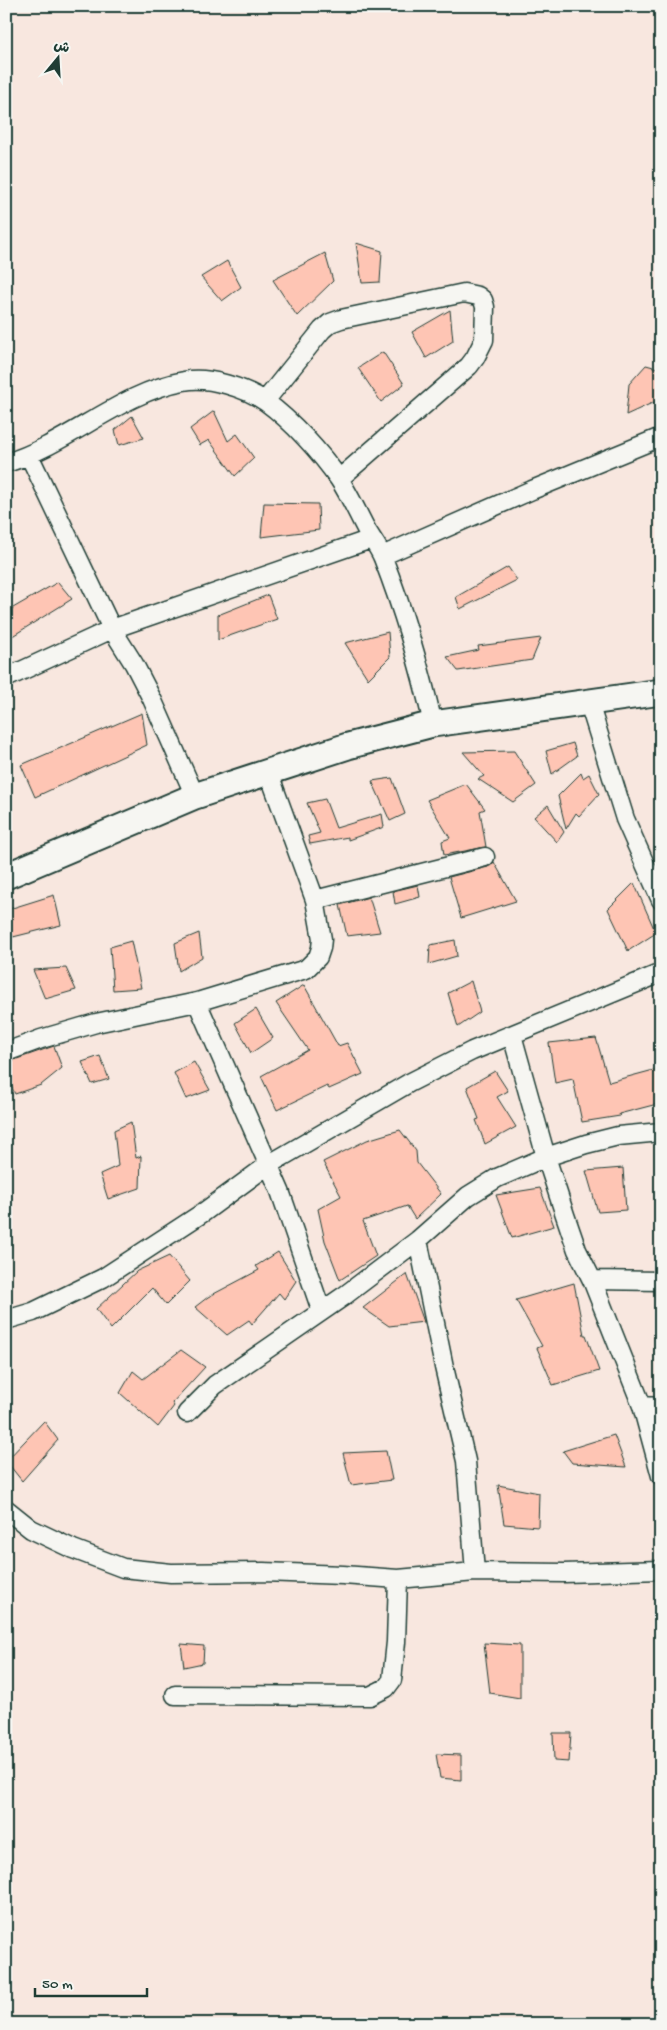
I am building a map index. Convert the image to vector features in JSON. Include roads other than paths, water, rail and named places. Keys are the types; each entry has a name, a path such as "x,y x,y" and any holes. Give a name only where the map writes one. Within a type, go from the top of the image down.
{"main road":[{"path":"6,876 196,796 348,746 432,724 661,692"}],"street":[{"path":"265,401 322,330 330,323 341,319 464,293 478,296 483,300 486,313 484,340 469,366 339,479"},
{"path":"6,463 29,455 151,391 184,380 201,379 214,381 236,387 265,401 316,451 339,479 382,556 420,666 432,724"},
{"path":"382,556 532,490 661,437"},
{"path":"29,455 112,629 134,664 152,699 196,796"},
{"path":"6,678 112,629 371,539"},
{"path":"589,703 625,819 661,900"},
{"path":"6,1052 41,1039 96,1023 197,1002 297,972 312,965 318,957 322,939 315,900 268,771"},
{"path":"315,900 485,857"},
{"path":"6,1320 33,1312 103,1278 204,1212 268,1165 409,1083 472,1051 661,973"},
{"path":"197,1002 280,1191 321,1310"},
{"path":"512,1035 546,1157 577,1250 592,1280 642,1406 661,1476"},
{"path":"187,1413 215,1385 321,1310 344,1296 418,1240 468,1196 497,1178 546,1157 586,1144 618,1136 661,1132"},
{"path":"418,1240 444,1368 466,1462 475,1572"},
{"path":"592,1280 661,1280"},
{"path":"642,1406 661,1407"},
{"path":"6,1510 31,1529 72,1549 123,1568 171,1573 263,1572 343,1575 398,1580 475,1572 564,1573 661,1570"},
{"path":"175,1695 370,1696 386,1688 392,1680 396,1642 398,1580"}]}
